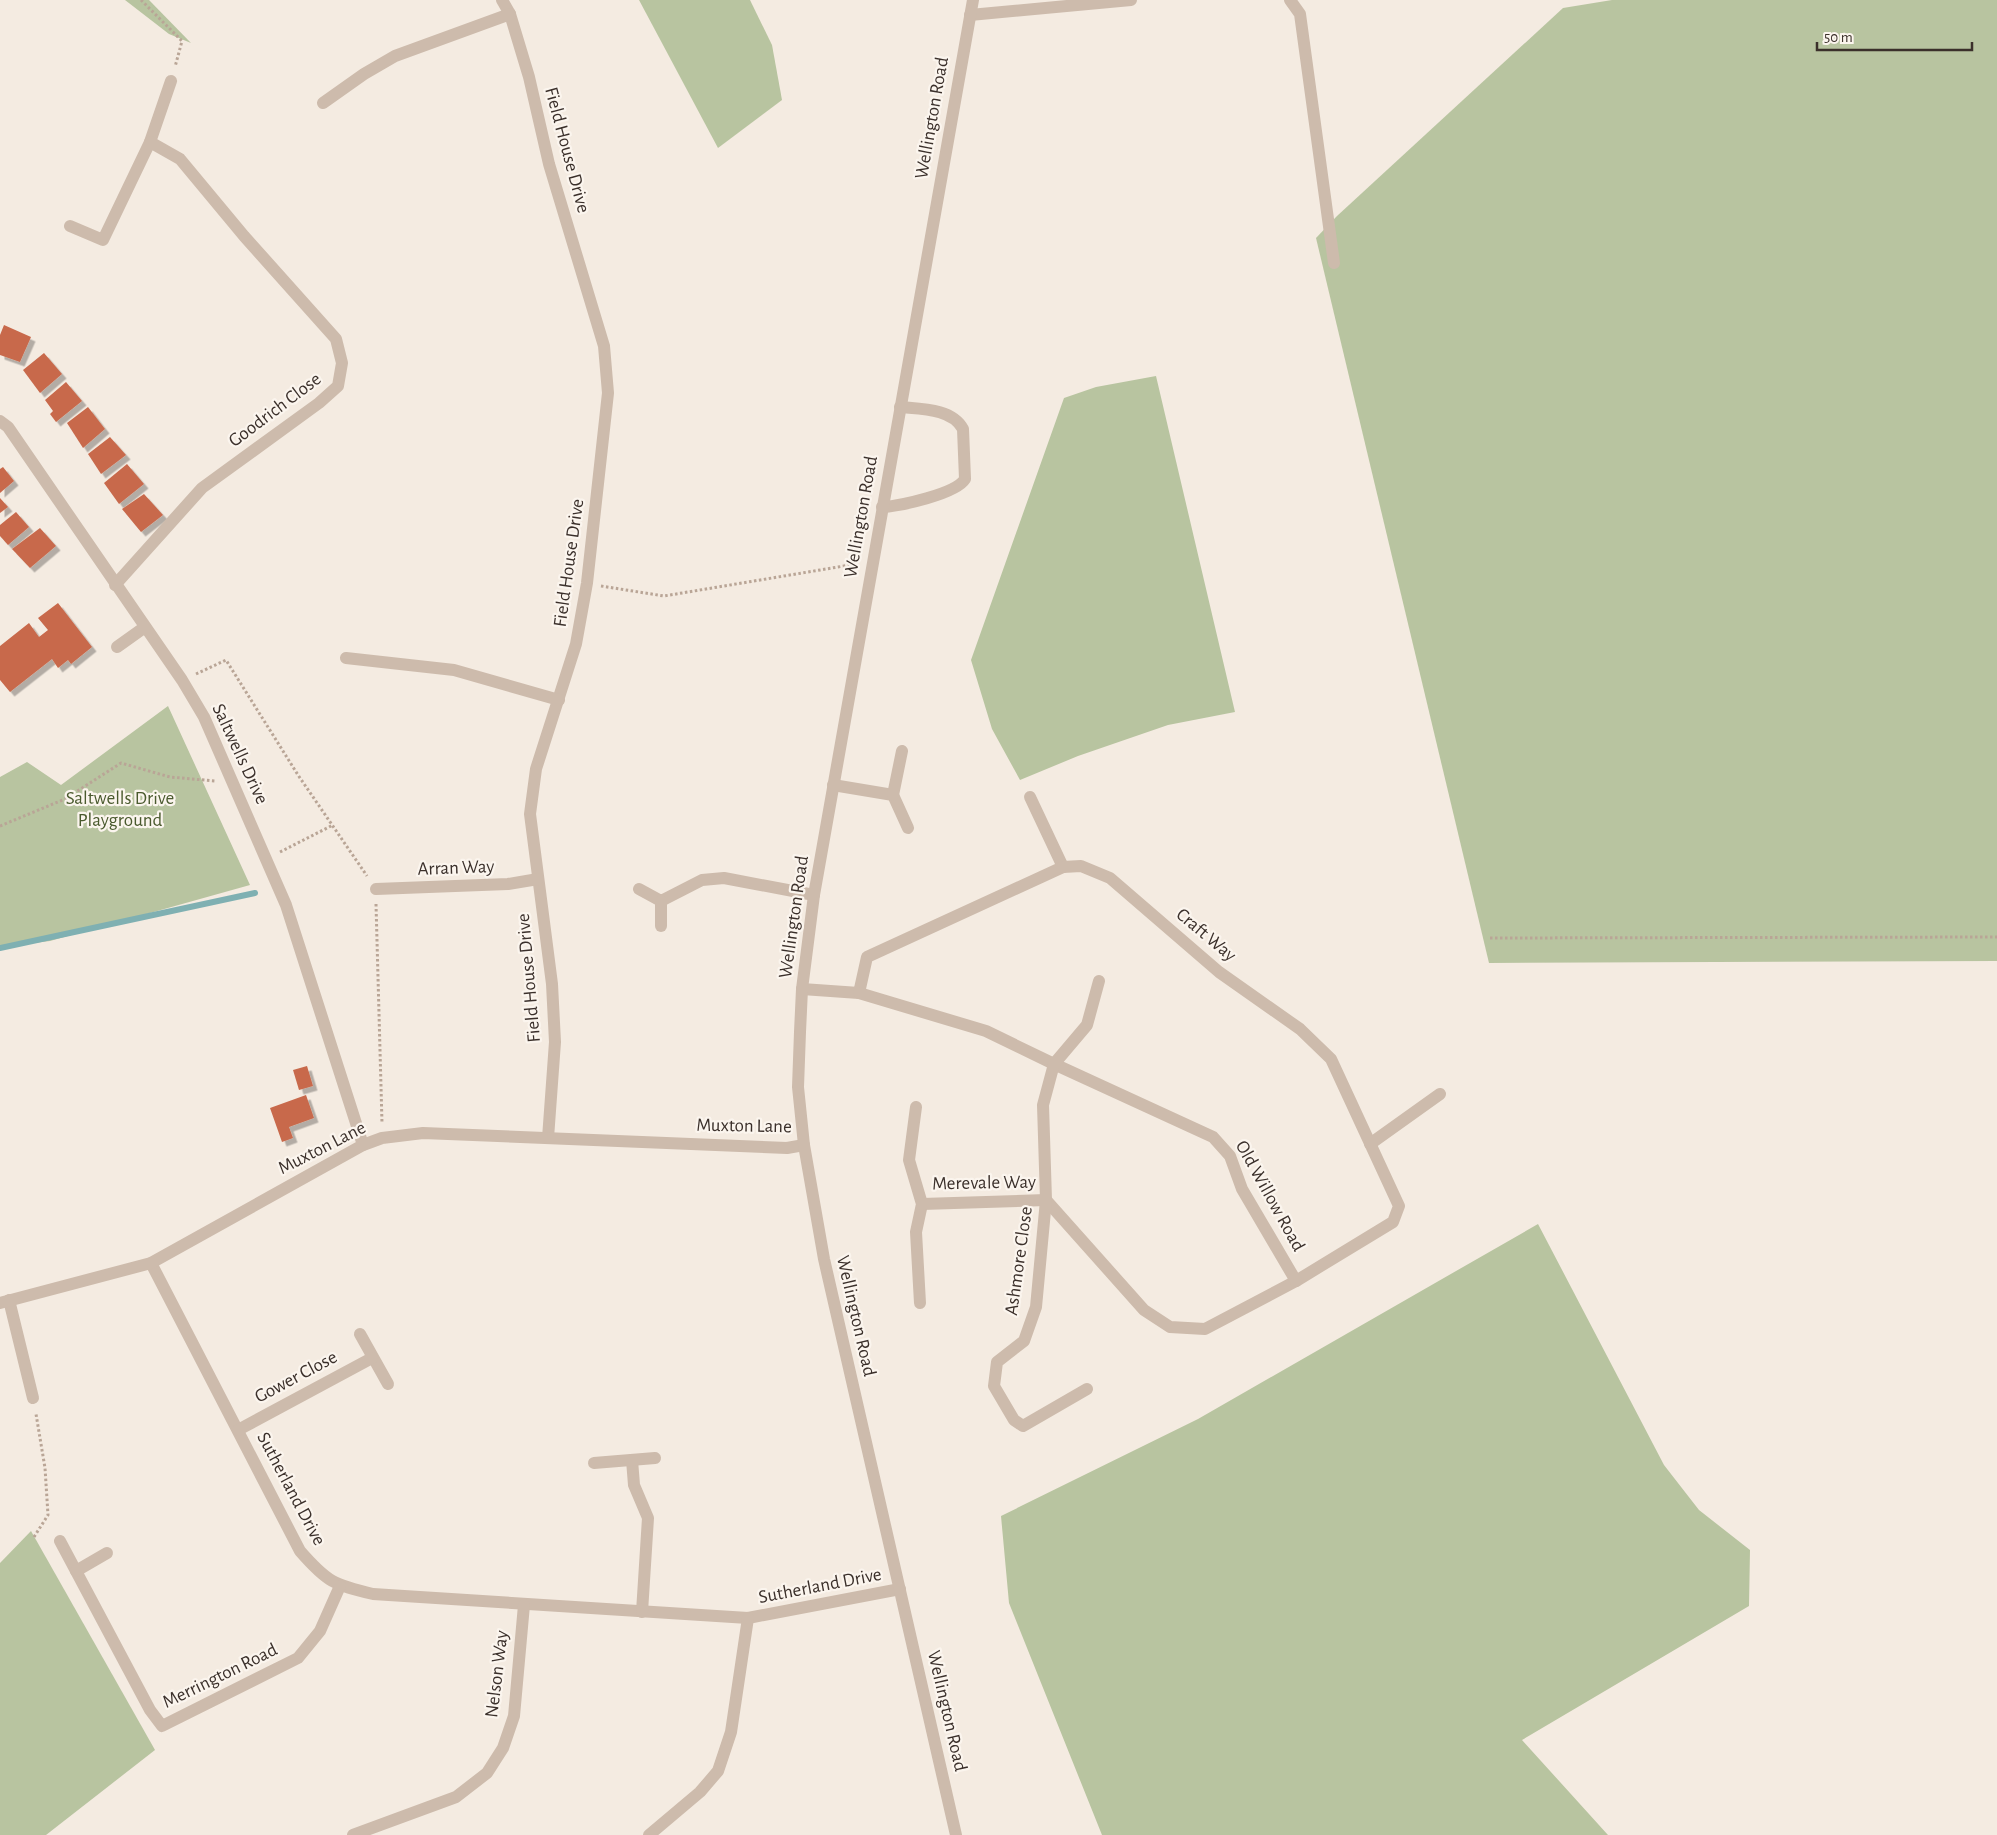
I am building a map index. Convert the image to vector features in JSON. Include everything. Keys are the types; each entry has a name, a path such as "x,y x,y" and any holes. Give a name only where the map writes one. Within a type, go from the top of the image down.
{"street":[{"name":"Field House Drive","path":"502,0 510,14 529,77 550,164 604,346 608,393 587,583 576,644 536,769 530,814 552,984 554,1032 548,1138"},
{"name":"Wellington Road","path":"956,1835 824,1259 804,1145 798,1087 802,989 814,895 973,0"},
{"path":"970,15 1090,2 1131,0"},
{"path":"1290,0 1300,14 1334,263"},
{"path":"324,103 364,74 394,56 510,14"},
{"path":"70,226 103,240 150,142 171,81"},
{"name":"Goodrich Close","path":"115,585 202,488 319,403 338,386 342,363 336,339 244,236 180,159 150,142"},
{"path":"882,507 901,506 953,489 962,484 966,473 963,429 960,422 952,417 928,410 900,408"},
{"name":"Saltwells Drive","path":"0,421 8,427 182,680 204,717 286,905 362,1145"},
{"path":"118,647 145,627"},
{"path":"346,658 454,670 559,700"},
{"path":"902,751 893,795 908,828"},
{"path":"834,785 893,795"},
{"path":"1030,797 1063,867"},
{"name":"Craft Way","path":"859,993 867,957 1063,867 1081,866 1110,878 1219,972 1300,1029 1331,1059 1399,1206 1393,1222 1296,1281"},
{"path":"661,901 702,880 724,878 814,895"},
{"name":"Arran Way","path":"376,890 508,884 538,879"},
{"path":"639,889 661,901"},
{"path":"661,901 661,926"},
{"path":"1054,1064 1087,1025 1099,982"},
{"path":"802,989 859,993"},
{"name":"Old Willow Road","path":"859,993 986,1030 1054,1064 1213,1136 1230,1156 1242,1189 1296,1281 1205,1329 1170,1327 1144,1310 1046,1200"},
{"name":"Ashmore Close","path":"1054,1064 1043,1105 1046,1200 1036,1307 1024,1341 997,1362 994,1386 1014,1420 1023,1426 1087,1389"},
{"path":"1370,1144 1440,1094"},
{"path":"916,1107 908,1160 922,1204 916,1232 920,1303"},
{"name":"Muxton Lane","path":"4,1301 151,1263 362,1145 382,1138 423,1133 787,1148 804,1145"},
{"name":"Merevale Way","path":"922,1204 1046,1200"},
{"name":"Sutherland Drive","path":"151,1263 300,1551 318,1572 340,1586 373,1594 748,1618 900,1590"},
{"path":"4,1301 33,1398"},
{"path":"360,1334 388,1384"},
{"name":"Gower Close","path":"238,1430 372,1358"},
{"path":"594,1463 655,1458"},
{"path":"632,1460 634,1485 648,1518 642,1612"},
{"name":"Merrington Road","path":"60,1541 150,1710 162,1726 298,1658 320,1631 340,1586"},
{"path":"76,1571 107,1553"},
{"name":"Nelson Way","path":"353,1835 456,1797 487,1773 503,1748 514,1716 524,1604"},
{"name":"Sutherland Drive","path":"649,1835 663,1830 718,1771 731,1732 748,1618"}],"path":[{"path":"142,0 182,41 171,81"},
{"path":"587,583 664,596 847,564 872,563"},
{"path":"182,680 226,660 298,775 376,890 382,1138"},
{"path":"0,826 65,799 121,763 170,778 233,782"},
{"path":"266,859 333,825"},
{"path":"1490,938 1997,937"},
{"path":"33,1398 45,1468 48,1515 34,1537"}],"green space":[{"path":"125,0 149,0 191,43 169,34"},
{"path":"639,0 750,0 772,45 782,100 718,148"},
{"path":"1612,0 1997,0 1997,961 1489,963 1316,238 1337,216 1563,8"},
{"path":"1156,376 1235,712 1168,725 1078,756 1020,780 992,729 971,660 1064,398 1096,387"},
{"name":"Saltwells Drive Playground","path":"168,706 250,885 50,941 0,947 0,777 27,762 61,785"},
{"path":"1538,1224 1664,1465 1699,1510 1750,1550 1749,1606 1522,1740 1608,1835 1102,1835 1009,1603 1001,1516 1198,1419"},
{"path":"31,1531 155,1750 46,1835 0,1835 0,1563"}],"building":[{"path":"4,325 31,337 20,362 0,355 0,335"},
{"path":"44,353 62,374 40,393 23,370"},
{"path":"66,382 82,401 56,422 50,414 53,411 45,400"},
{"path":"88,407 105,429 83,448 67,423"},
{"path":"110,437 126,455 101,474 88,454"},
{"path":"127,464 144,484 119,504 104,483"},
{"path":"3,467 14,481 0,493 0,469"},
{"path":"144,494 163,515 141,532 122,509"},
{"path":"0,498 8,507 0,513"},
{"path":"16,512 29,527 8,545 0,536 0,525"},
{"path":"40,528 56,546 30,568 12,549"},
{"path":"58,603 92,647 71,664 68,660 58,668 52,659 10,692 0,680 0,646 29,623 39,637 48,630 38,618"},
{"path":"307,1066 313,1086 299,1090 293,1070"},
{"path":"306,1095 314,1118 289,1127 293,1138 282,1142 270,1108"}],"waterway":[{"path":"0,948 255,893"}]}
